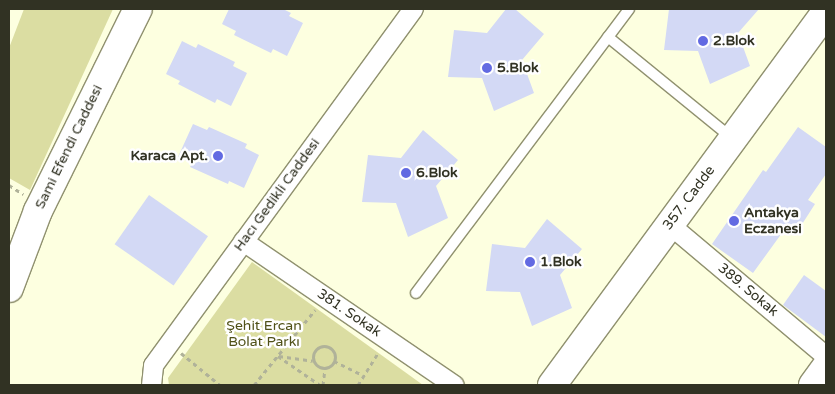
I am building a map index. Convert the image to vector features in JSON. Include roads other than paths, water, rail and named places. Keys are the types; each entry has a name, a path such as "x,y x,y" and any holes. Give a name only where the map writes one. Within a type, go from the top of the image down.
{"main road":[{"name":"Sami Efendi Caddesi","path":"9,288 38,211 138,9"},
{"name":"357. Cadde","path":"552,385 669,224 734,140 826,12"},
{"path":"813,385 826,367"}],"street":[{"name":"Hacı Gedikli Caddesi","path":"151,385 153,365 413,9"},
{"name":"389. Sokak","path":"669,224 826,356"},
{"name":"381. Sokak","path":"243,241 454,385"}],"lane":[{"path":"416,293 629,9"},
{"path":"608,37 734,140"}],"place":[{"name":"2.Blok","path":"703,41"},
{"name":"5.Blok","path":"487,68"},
{"name":"Karaca Apt.","path":"218,156"},
{"name":"6.Blok","path":"406,173"},
{"name":"Antakya Eczanesi","path":"734,221"},
{"name":"1.Blok","path":"530,262"}],"park label":[{"name":"Şehit Ercan Bolat Parkı","path":"264,334"}]}
